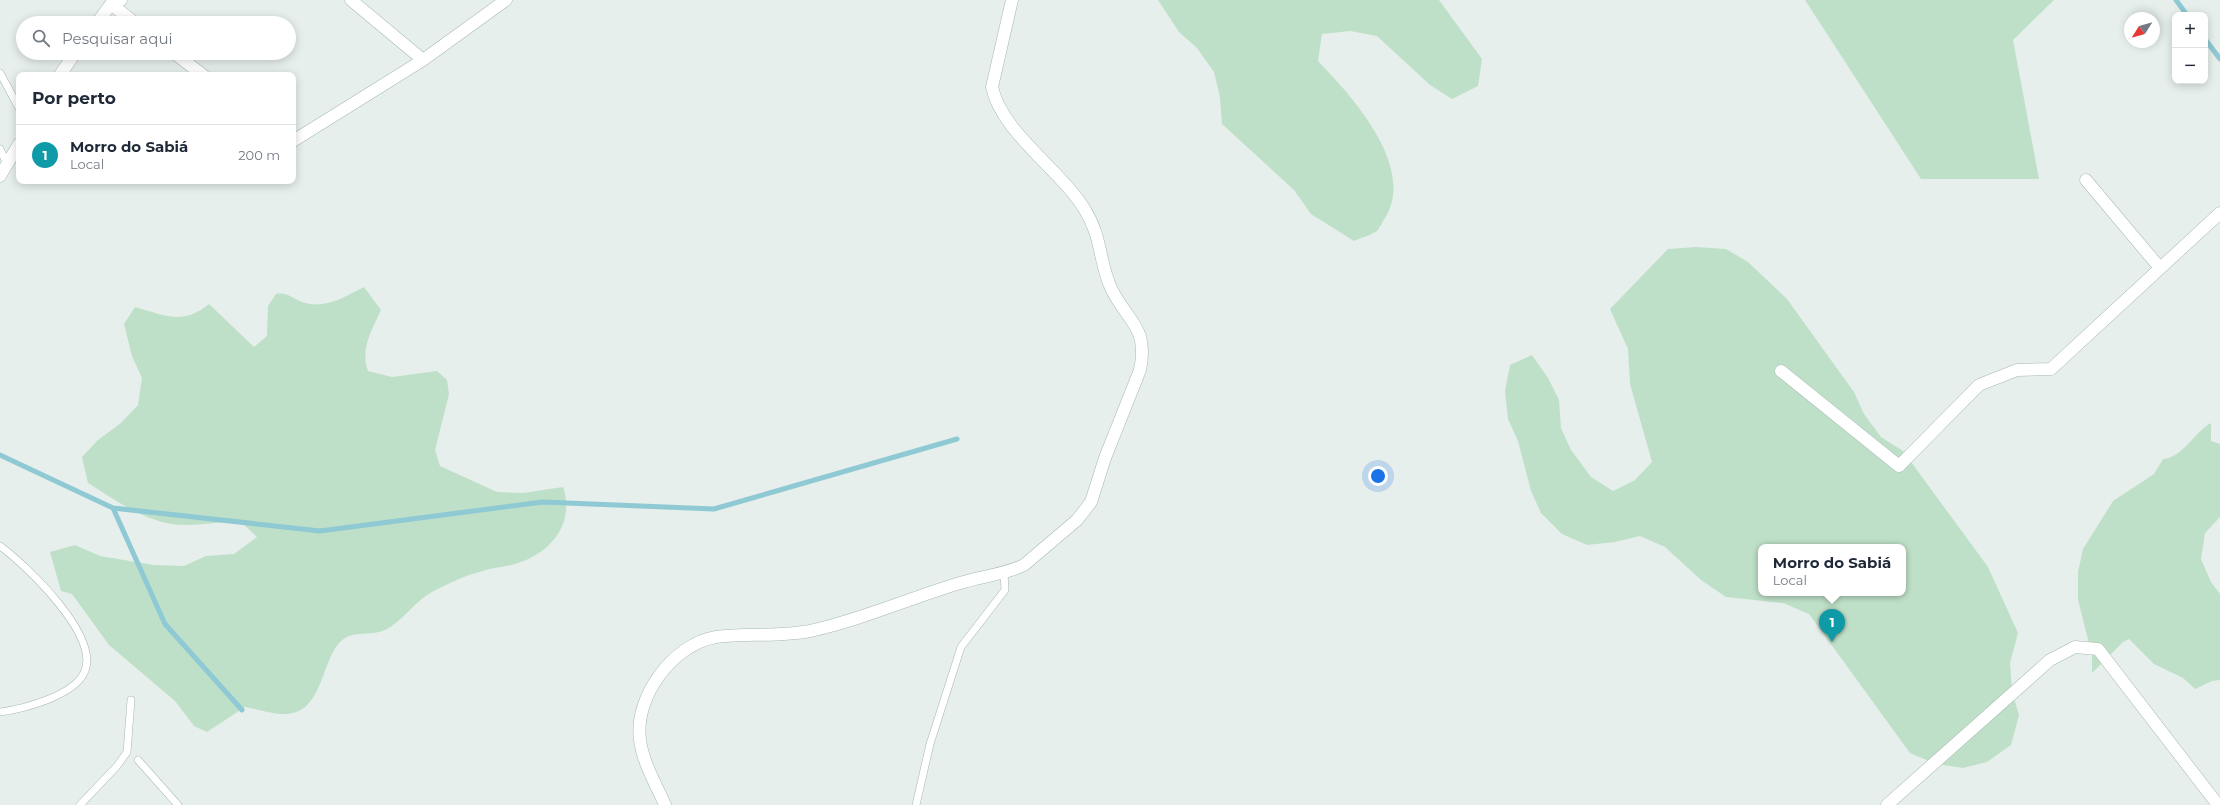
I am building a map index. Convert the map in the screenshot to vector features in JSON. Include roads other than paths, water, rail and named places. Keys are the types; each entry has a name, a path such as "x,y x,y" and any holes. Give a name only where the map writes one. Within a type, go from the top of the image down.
{"street":[{"path":"351,0 423,60"},
{"path":"296,139 423,60 506,0"},
{"path":"665,805 644,758 640,740 640,719 647,698 657,681 675,658 688,648 703,640 717,637 780,636 810,631 864,616 960,583 1004,573 1024,565 1077,520 1087,509 1105,458 1140,370 1143,354 1142,338 1135,324 1111,288 1097,234 1084,208 1008,120 994,98 992,88 1012,0"},
{"path":"103,16 115,1 129,16"},
{"path":"62,72 70,60"},
{"path":"183,60 198,72"},
{"path":"0,176 16,149"},
{"path":"2086,180 2160,268"},
{"path":"1781,371 1899,466 1979,385 2017,370 2051,369 2220,213"},
{"path":"1887,805 2050,660 2075,647 2098,648 2218,805"}],"lane":[{"path":"0,73 16,102"},
{"path":"0,149 7,164"},
{"path":"0,546 42,583 60,604 82,640 87,657 84,673 68,689 38,704 0,712"},
{"path":"916,805 930,744 961,647 1006,590 1004,573"},
{"path":"80,805 117,766 127,752 131,700"},
{"path":"138,760 178,805"}],"waterway":[{"path":"2176,0 2185,12"},
{"path":"2208,43 2220,59"},
{"path":"0,455 113,508 320,531 542,502 714,509 957,439"},
{"path":"113,508 165,624 242,710"}],"place":[{"name":"Morro do Sabiá","path":"1832,642"}]}
